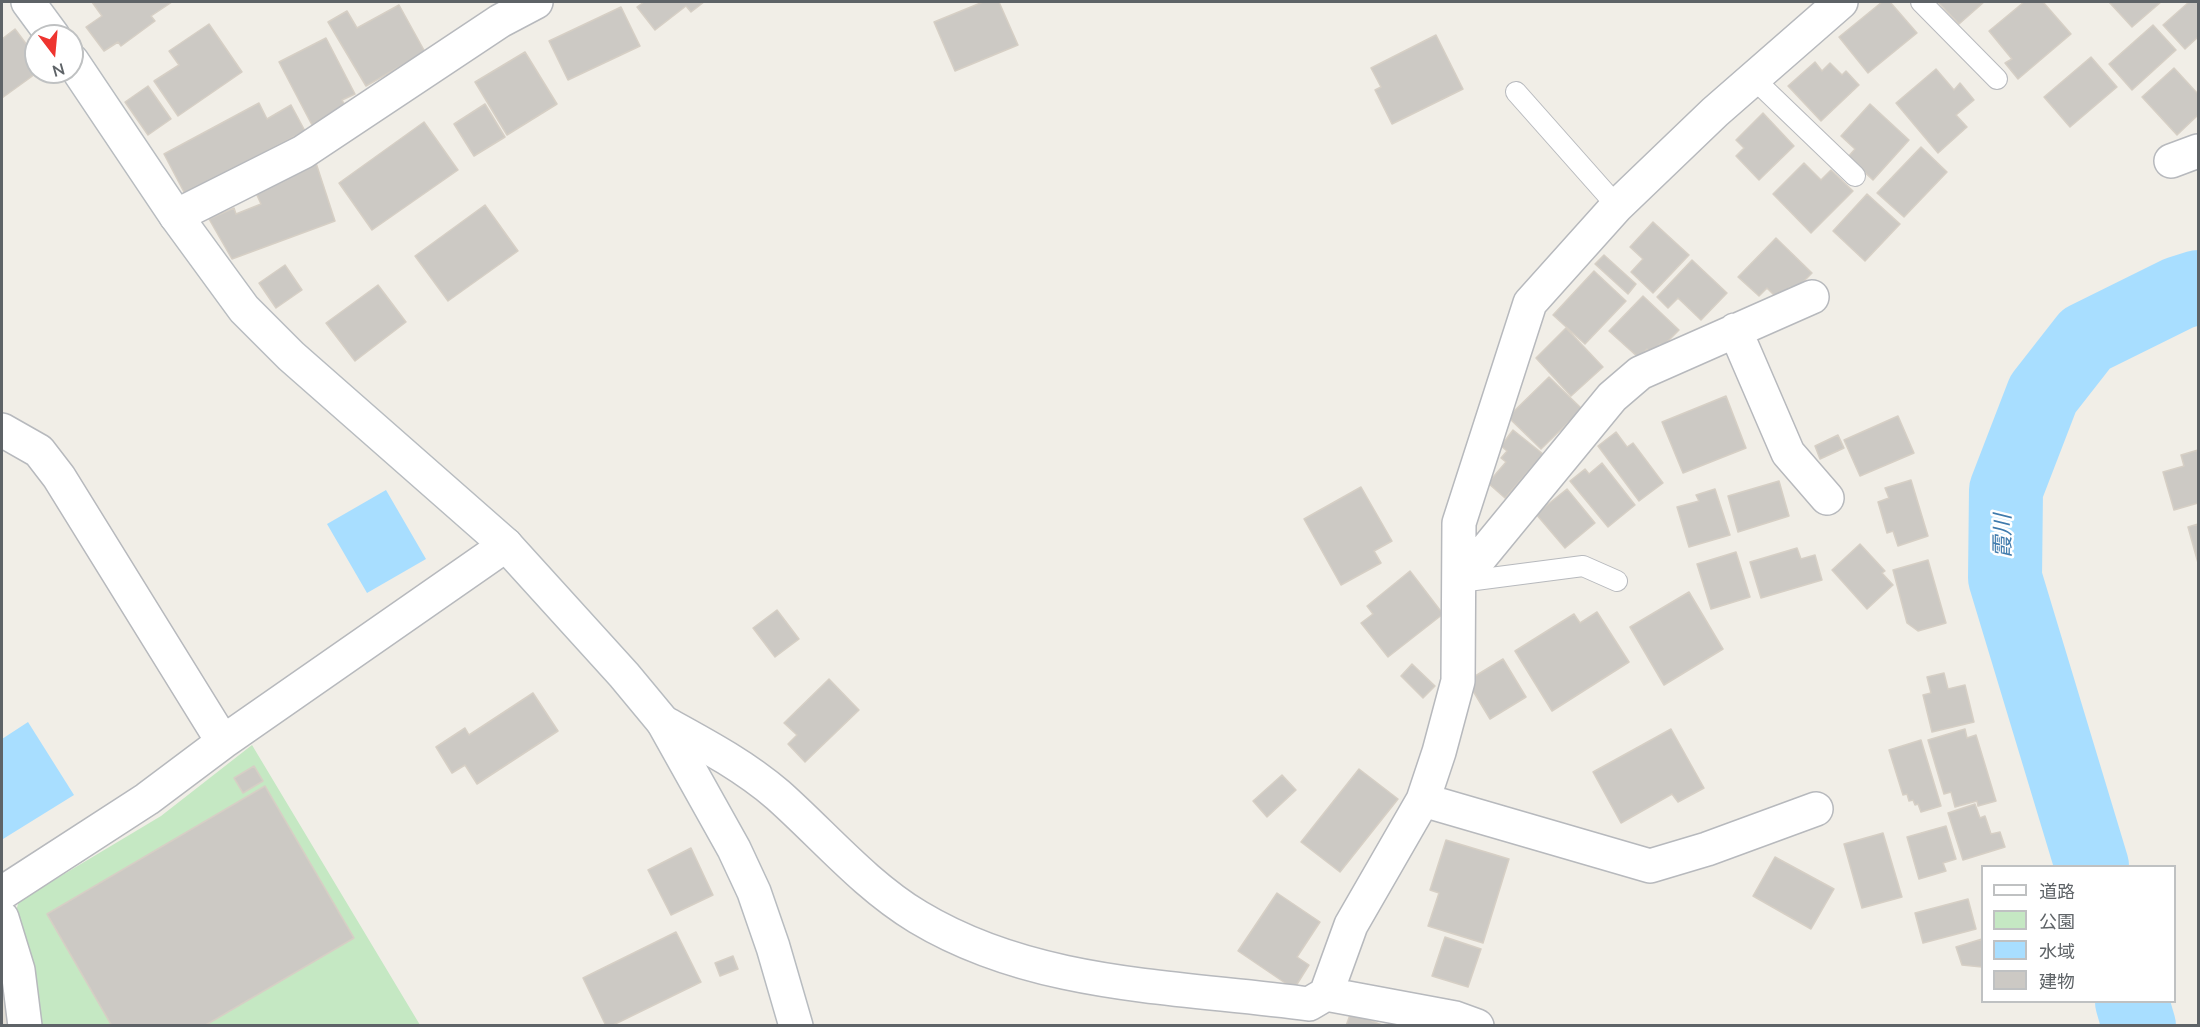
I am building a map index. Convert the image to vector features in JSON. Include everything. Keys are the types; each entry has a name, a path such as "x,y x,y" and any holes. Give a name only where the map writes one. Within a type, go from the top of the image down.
{"street":[{"path":"28,2 44,24"},
{"path":"176,216 303,152 500,21 536,2"},
{"path":"1312,1008 1351,925 1423,800 1439,752 1458,681 1459,523 1530,303 1617,206 1714,111 1841,2"},
{"path":"84,79 176,216 244,309 291,356 506,545 624,675 663,722 734,849 754,892 777,957 796,1026"},
{"path":"1460,582 1612,397 1640,373 1812,297"},
{"path":"1735,330 1788,453 1827,498"},
{"path":"2,430 39,451 59,477 223,742"},
{"path":"2,892 147,799 223,742 506,545"},
{"path":"663,722 732,760 777,794 873,885 917,917 963,941 1003,957 1088,977 1172,990 1312,1008 1455,1018 1477,1026"},
{"path":"1423,800 1650,866 1707,849 1816,808"},
{"path":"2,918 18,970 25,1026"}],"lane":[{"path":"1921,2 1997,79"},
{"path":"1754,79 1855,176"},
{"path":"1516,92 1617,206"},
{"path":"1460,582 1583,566 1617,581"}],"shaded area":[{"path":"2,962 11,1025 2,1025"}],"green space":[{"path":"252,745 420,1025 41,1025 15,914 19,901 161,816"}],"water":[{"path":"386,490 426,559 367,593 327,524"},
{"path":"28,722 74,795 3,839 2,739"}],"building":[{"path":"92,2 172,2 151,16 155,21 121,46 118,42 104,51 86,27 102,16"},
{"path":"644,2 704,2 691,12 686,6 655,30 637,7"},
{"path":"983,2 999,2 1018,45 955,71 934,22"},
{"path":"1882,2 1890,2 1917,33 1868,73 1839,37"},
{"path":"1938,2 1984,2 1959,24"},
{"path":"2024,2 2043,2 2071,34 2018,79 2005,63 2012,59 1989,31"},
{"path":"2109,2 2161,2 2132,27"},
{"path":"2189,2 2198,2 2198,37 2185,49 2163,25"},
{"path":"399,5 425,52 366,86 328,22 347,11 357,28"},
{"path":"621,7 640,46 568,80 549,41"},
{"path":"209,24 242,72 178,116 154,81 179,65 169,51"},
{"path":"2153,25 2176,50 2132,90 2109,64"},
{"path":"15,29 24,41 24,82 2,98 2,39"},
{"path":"1436,35 1463,89 1392,124 1375,90 1381,87 1371,68"},
{"path":"326,38 355,94 342,100 346,107 312,125 279,62"},
{"path":"525,52 557,104 507,135 475,82"},
{"path":"2091,57 2117,87 2070,127 2044,97"},
{"path":"1815,62 1822,71 1830,63 1842,75 1846,71 1859,85 1821,121 1788,86"},
{"path":"2174,68 2198,94 2198,115 2177,135 2142,97"},
{"path":"1936,69 1954,90 1960,83 1974,100 1956,115 1967,127 1938,153 1896,103"},
{"path":"148,86 171,119 148,135 125,102"},
{"path":"259,103 267,119 291,105 305,131 185,194 164,154"},
{"path":"485,104 505,137 474,156 454,124"},
{"path":"1870,104 1909,140 1873,180 1848,157 1855,149 1841,136"},
{"path":"1763,113 1794,146 1759,180 1736,156 1744,148 1736,140"},
{"path":"424,122 458,170 372,230 339,183"},
{"path":"1921,147 1947,172 1904,217 1877,193"},
{"path":"316,163 335,221 232,259 209,219 234,208 236,214 261,204 256,193"},
{"path":"1804,163 1821,180 1831,170 1853,191 1811,233 1773,194"},
{"path":"1867,194 1900,224 1865,261 1833,231"},
{"path":"485,205 518,251 448,301 415,256"},
{"path":"1653,222 1689,255 1653,293 1631,272 1643,259 1630,247"},
{"path":"1776,238 1812,273 1794,291 1790,287 1778,299 1767,288 1759,296 1738,277"},
{"path":"1604,255 1636,284 1628,294 1595,264"},
{"path":"1692,260 1727,293 1701,320 1678,298 1668,308 1657,297"},
{"path":"285,265 302,290 276,308 259,283"},
{"path":"1594,271 1626,301 1585,344 1553,315"},
{"path":"378,285 406,322 355,361 326,323"},
{"path":"1643,296 1679,330 1663,346 1660,344 1651,353 1647,349 1639,358 1609,331"},
{"path":"1566,328 1603,367 1571,396 1536,358"},
{"path":"1549,377 1582,409 1541,449 1508,417"},
{"path":"1726,396 1746,448 1683,473 1662,422"},
{"path":"1898,416 1914,453 1860,476 1844,440"},
{"path":"1513,430 1543,454 1505,498 1488,483 1506,462 1501,458 1507,451 1501,446"},
{"path":"1616,432 1627,447 1633,443 1663,483 1639,501 1598,446"},
{"path":"1838,435 1844,448 1820,459 1815,446"},
{"path":"2198,450 2198,503 2174,510 2163,472 2184,466 2181,455"},
{"path":"1602,463 1635,505 1608,527 1570,481 1585,469 1589,474"},
{"path":"1911,480 1928,536 1898,546 1893,531 1887,533 1878,502 1889,498 1885,488"},
{"path":"1779,481 1789,516 1738,532 1728,496"},
{"path":"1361,487 1392,541 1374,551 1381,563 1341,585 1304,519"},
{"path":"1567,489 1595,523 1565,548 1536,514"},
{"path":"1715,489 1730,535 1689,547 1677,507 1699,501 1696,495"},
{"path":"2198,524 2198,563 2188,527"},
{"path":"1860,544 1885,571 1882,573 1893,585 1867,609 1832,570"},
{"path":"1797,548 1801,559 1815,555 1822,580 1761,598 1750,562"},
{"path":"1736,552 1750,597 1711,609 1697,564"},
{"path":"1928,560 1946,623 1918,631 1907,623 1893,570"},
{"path":"1410,571 1443,614 1388,657 1361,623 1373,614 1367,606"},
{"path":"1689,592 1723,649 1664,685 1630,627"},
{"path":"777,610 799,639 775,657 753,628"},
{"path":"1597,612 1629,662 1552,711 1515,651 1574,614 1580,623"},
{"path":"1503,659 1526,697 1490,719 1467,681"},
{"path":"1412,664 1435,686 1423,698 1401,676"},
{"path":"1944,673 1948,689 1965,685 1974,722 1932,732 1923,695 1931,693 1927,677"},
{"path":"829,679 859,710 805,762 788,744 797,735 784,723"},
{"path":"533,693 558,731 477,784 465,765 452,773 436,747 465,728 469,735"},
{"path":"1671,729 1704,788 1678,802 1672,794 1621,823 1593,772"},
{"path":"1965,729 1967,738 1976,735 1996,801 1978,806 1977,801 1955,807 1951,792 1944,794 1928,740"},
{"path":"1921,740 1941,806 1921,812 1918,804 1915,805 1913,800 1909,801 1907,794 1903,795 1889,750"},
{"path":"254,766 263,781 243,793 234,778"},
{"path":"1359,769 1398,799 1340,872 1301,842"},
{"path":"1282,775 1296,790 1267,817 1253,801"},
{"path":"265,786 354,938 204,1026 112,1026 47,914"},
{"path":"1975,804 1980,818 1985,816 1991,834 2000,832 2005,847 1963,860 1948,813"},
{"path":"1946,826 1956,859 1943,863 1946,871 1919,879 1907,837"},
{"path":"1883,833 1902,897 1862,908 1844,844"},
{"path":"1446,840 1509,859 1483,943 1428,926 1439,893 1430,890"},
{"path":"691,848 713,895 671,915 648,870"},
{"path":"1775,857 1834,889 1811,929 1753,896"},
{"path":"1277,893 1320,922 1297,957 1309,965 1294,989 1238,951"},
{"path":"1968,899 1976,929 1923,943 1915,913"},
{"path":"676,932 701,982 611,1026 606,1026 583,978"},
{"path":"1445,937 1481,949 1468,987 1432,976"},
{"path":"1981,939 1981,967 1962,965 1956,947"},
{"path":"733,956 738,969 720,976 715,963"},
{"path":"1351,1012 1384,1026 1346,1026"}],"waterway":[{"name":"霞川","path":"2092,865 2005,578 2006,490 2043,394 2086,339 2179,293 2198,287"},
{"name":"霞川","path":"2132,1003 2139,1026"}]}
